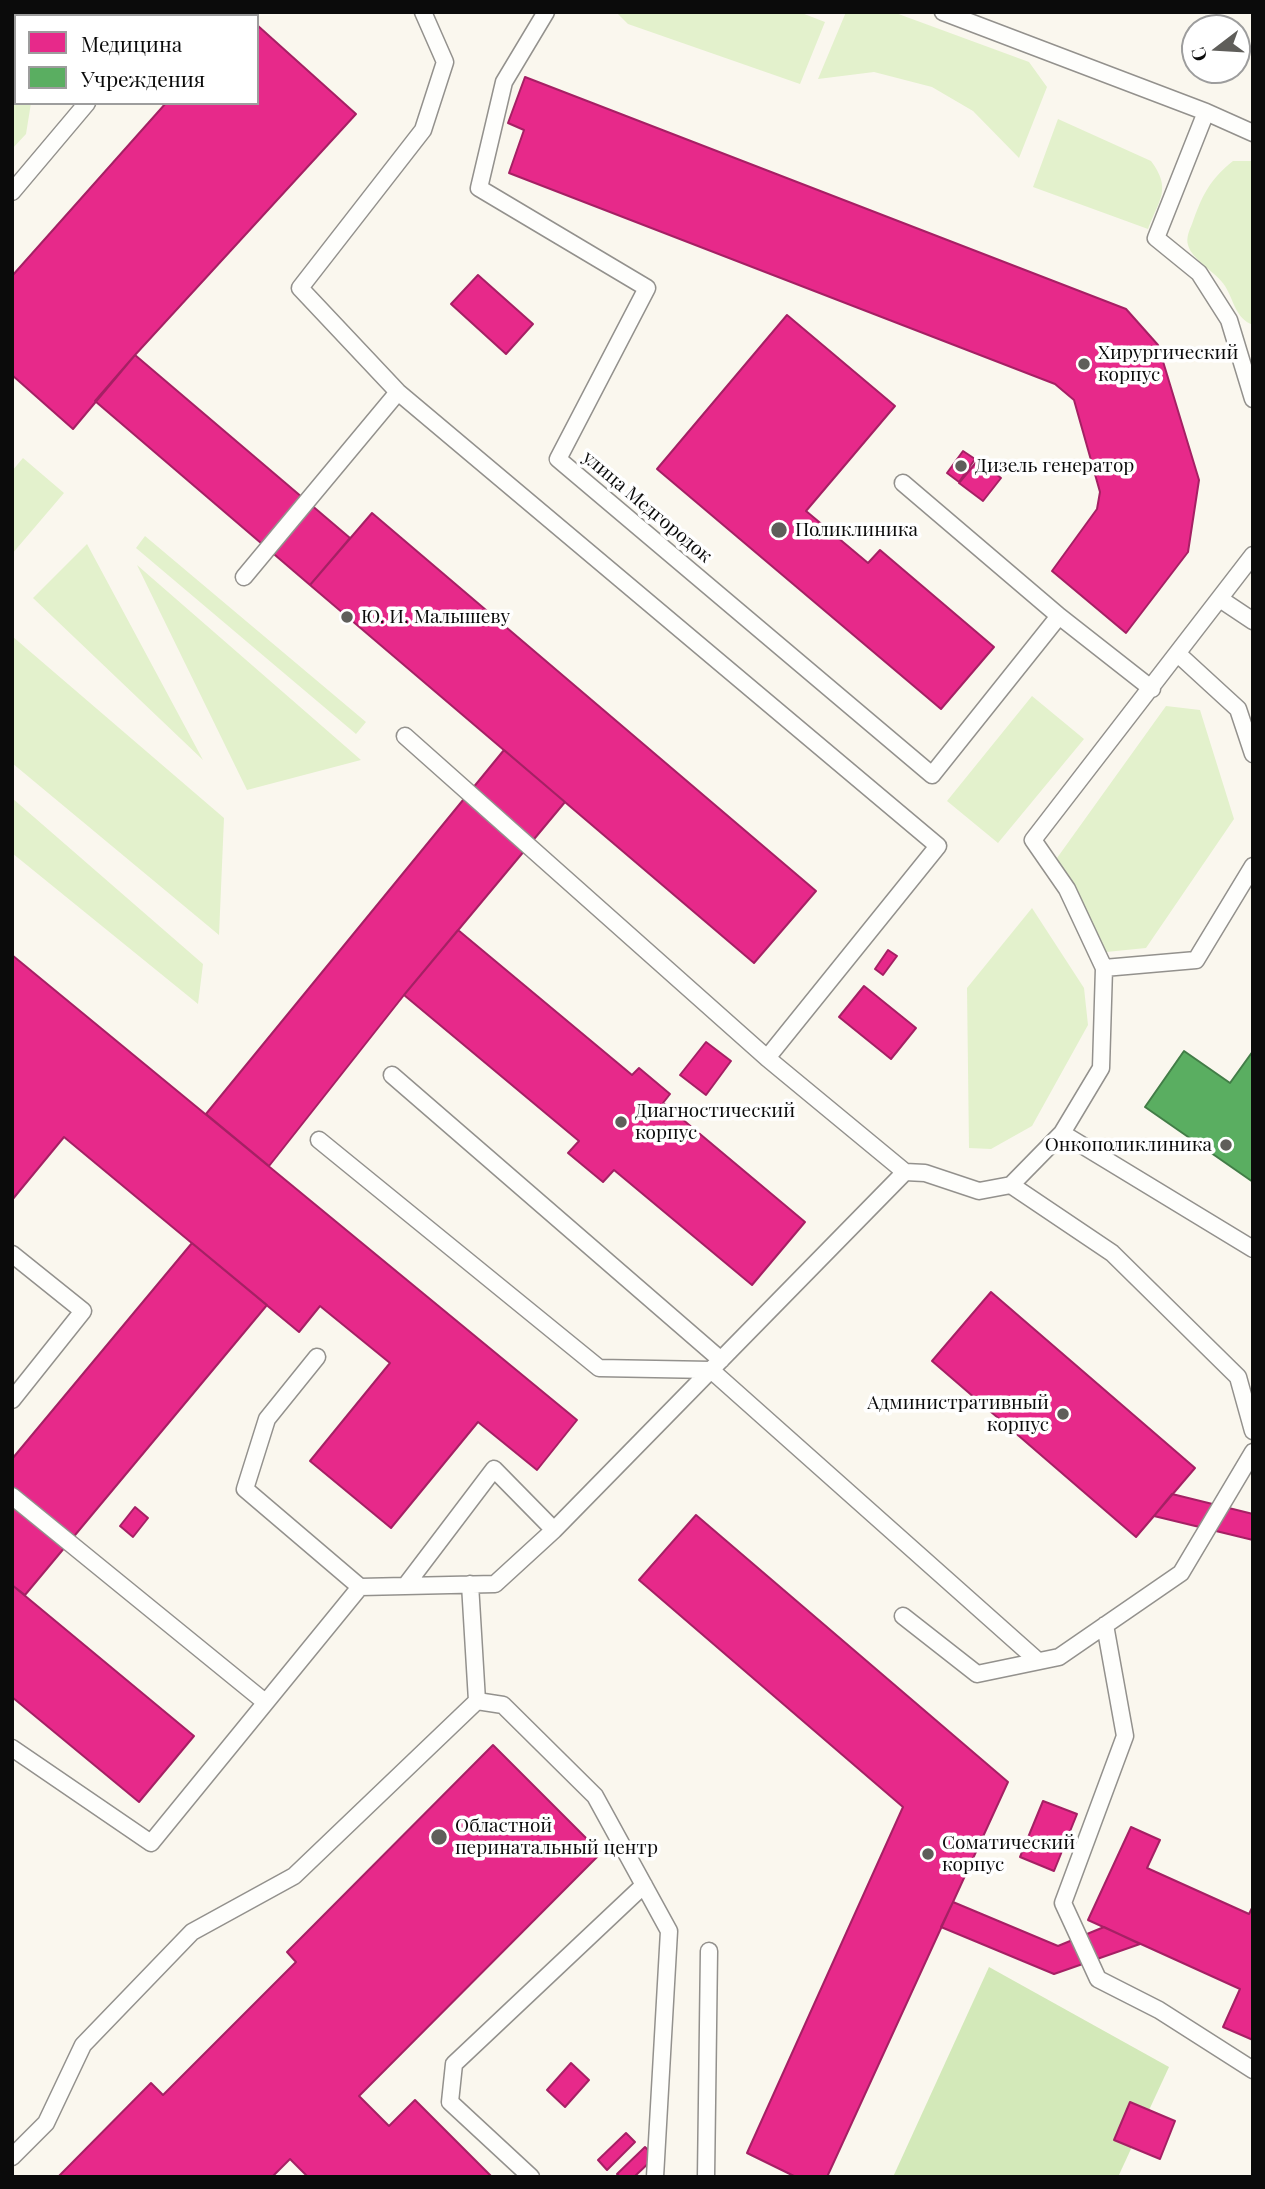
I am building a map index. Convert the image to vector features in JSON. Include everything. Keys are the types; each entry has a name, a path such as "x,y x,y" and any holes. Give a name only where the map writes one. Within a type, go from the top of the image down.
{"lane":[{"path":"423,12 445,62 424,130 300,288 398,392 938,846 767,1058"},
{"name":"улица Медгородок","path":"546,12 504,82 479,188 647,288 558,459 932,775 1059,617"},
{"path":"943,12 1206,112 1253,133"},
{"path":"12,192 85,105"},
{"path":"1206,112 1156,238 1199,272 1229,320 1253,399"},
{"path":"244,577 398,392"},
{"path":"903,484 1059,617 1152,689"},
{"path":"405,736 767,1058 905,1172 925,1173 979,1191 1010,1185 1062,1133 1101,1068 1104,968 1067,889 1033,841 1253,555"},
{"path":"1220,599 1253,621"},
{"path":"1178,654 1238,709 1253,754"},
{"path":"1104,968 1196,960 1253,866"},
{"path":"392,1075 716,1365 1038,1661"},
{"path":"1062,1133 1253,1249"},
{"path":"319,1140 599,1368 716,1365"},
{"path":"317,1357 267,1419 245,1489 360,1587 495,1584 554,1530 905,1172"},
{"path":"1010,1185 1112,1253 1238,1377 1253,1431"},
{"path":"12,1254 83,1311 12,1399"},
{"path":"903,1616 977,1674 1059,1657 1181,1573 1253,1452"},
{"path":"406,1585 494,1469 554,1530"},
{"path":"12,1496 265,1702"},
{"path":"12,2157 46,2123 83,2045 192,1932 294,1876 477,1701 470,1584"},
{"path":"12,1748 151,1843 360,1587"},
{"path":"1105,1625 1125,1736 1063,1903 1098,1979 1159,2010 1253,2070"},
{"path":"477,1701 503,1706 595,1796 670,1931 655,2177"},
{"path":"531,2177 450,2102 454,2064 644,1885"},
{"path":"706,2177 709,1951"}],"green space":[{"path":"616,12 799,12 825,22 800,84 628,24"},
{"path":"846,12 893,12 1029,62 1047,87 1019,158 973,111 932,87 874,72 818,79"},
{"path":"12,54 14,105 31,105 26,134 12,149"},
{"path":"1058,119 1151,161 1161,179 1162,195 1148,229 1033,187"},
{"path":"1233,161 1253,161 1253,325 1242,318 1225,286 1194,255 1187,242 1207,189"},
{"path":"23,458 64,493 12,554 12,471"},
{"path":"145,536 366,722 356,734 136,548"},
{"path":"87,544 203,760 33,598"},
{"path":"137,565 361,760 247,790"},
{"path":"12,636 224,818 219,935 12,763"},
{"path":"1032,696 1084,739 998,843 947,801"},
{"path":"1166,706 1200,710 1234,819 1146,948 1106,952 1057,858"},
{"path":"12,798 203,964 198,1004 12,853"},
{"path":"1032,908 1084,988 1088,1025 1032,1126 991,1149 969,1148 967,988"},
{"path":"989,1967 1169,2067 1118,2177 893,2177"}],"building: Медицина":[{"path":"259,27 356,114 135,355 73,429 12,375 12,276 164,105 259,105"},
{"name":"Хирургический корпус","path":"525,77 1126,309 1158,345 1199,480 1188,552 1126,633 1052,571 1097,509 1100,492 1074,400 1055,384 509,173 524,130 508,123"},
{"path":"478,275 533,324 506,354 451,304"},
{"name":"Поликлиника","path":"787,315 895,406 806,511 868,563 880,550 994,647 941,709 657,469"},
{"path":"135,355 350,538 310,585 95,401"},
{"name":"Дизель генератор","path":"963,451 975,459 959,482 947,473"},
{"path":"978,460 1001,478 983,501 959,483"},
{"path":"372,513 816,891 754,963 310,585"},
{"path":"504,750 565,802 404,995 269,1166 206,1114"},
{"name":"Диагностический корпус","path":"458,930 632,1075 639,1068 670,1094 663,1103 805,1222 752,1285 614,1170 603,1182 568,1153 579,1141 404,995"},
{"path":"888,950 897,956 883,975 875,969"},
{"path":"12,955 577,1420 537,1470 478,1422 391,1528 310,1461 390,1363 320,1306 299,1332 64,1137 12,1200"},
{"path":"864,986 916,1028 891,1059 839,1017"},
{"path":"706,1042 731,1061 706,1095 680,1075"},
{"path":"192,1243 267,1305 25,1595 12,1585 12,1459"},
{"name":"Административный корпус","path":"991,1292 1195,1468 1136,1537 932,1361"},
{"path":"1172,1494 1253,1514 1253,1540 1154,1516"},
{"path":"135,1507 148,1518 133,1537 120,1526"},
{"name":"Соматический корпус","path":"696,1515 1008,1782 827,2177 796,2177 747,2153 903,1807 639,1580"},
{"path":"12,1585 194,1736 139,1802 12,1697"},
{"path":"493,1745 601,1853 359,2096 389,2126 415,2100 492,2177 308,2177 290,2159 272,2177 58,2177 151,2083 163,2095 296,1962 287,1952"},
{"path":"1043,1801 1077,1814 1054,1871 1020,1857"},
{"path":"1131,1827 1160,1840 1147,1868 1249,1914 1253,1906 1253,2040 1223,2027 1240,1989 1088,1920"},
{"path":"953,1902 1058,1946 1104,1927 1140,1944 1054,1974 941,1927"},
{"path":"571,2063 589,2080 565,2107 547,2090"},
{"path":"1130,2102 1175,2121 1160,2159 1114,2140"},
{"path":"626,2133 635,2142 607,2170 598,2160"},
{"path":"645,2147 655,2157 634,2177 620,2177 617,2174"}],"building: Учреждения":[{"name":"Онкополиклиника","path":"1184,1051 1230,1083 1253,1051 1253,1182 1145,1107"}],"place":[{"name":"Хирургический корпус","path":"1084,364"},
{"name":"Дизель генератор","path":"961,466"},
{"name":"Поликлиника","path":"779,530"},
{"name":"Ю. И. Малышеву","path":"347,617"},
{"name":"Диагностический корпус","path":"621,1122"},
{"name":"Онкополиклиника","path":"1226,1145"},
{"name":"Административный корпус","path":"1063,1414"},
{"name":"Областной перинатальный центр","path":"439,1837"},
{"name":"Соматический корпус","path":"928,1854"}]}
